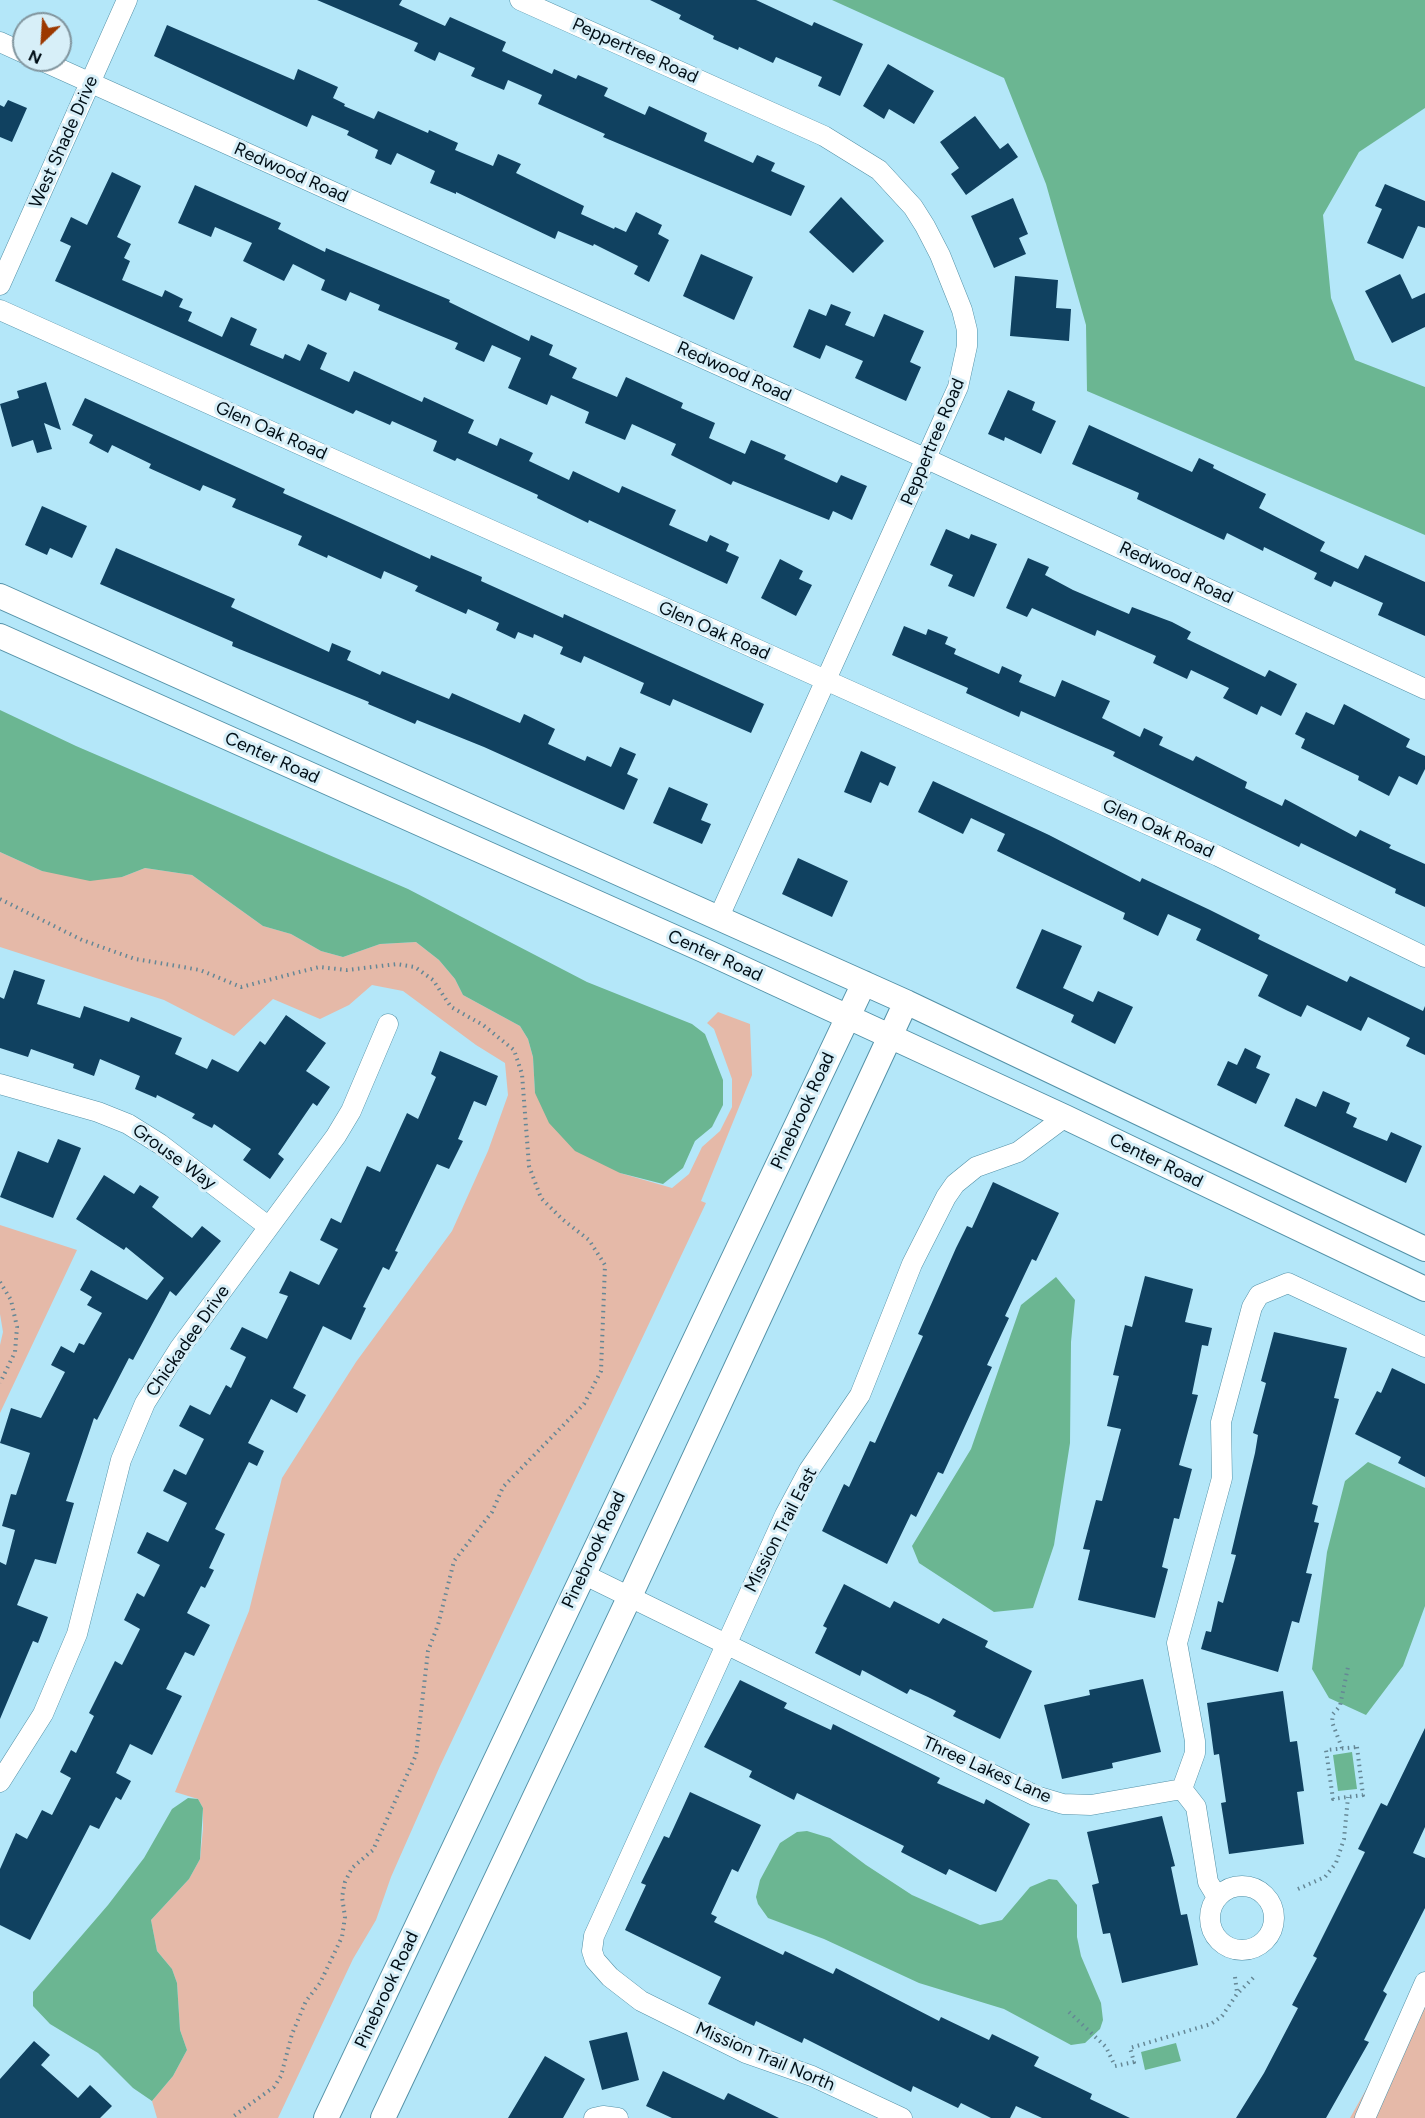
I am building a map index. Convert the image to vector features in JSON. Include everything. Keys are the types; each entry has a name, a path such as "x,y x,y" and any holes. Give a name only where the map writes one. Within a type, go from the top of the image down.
{"street":[{"name":"West Shade Drive","path":"0,285 128,0"},
{"name":"Peppertree Road","path":"520,0 824,136 879,170 913,207 940,255 962,310 967,330 964,370 927,459 718,919"},
{"name":"Redwood Road","path":"67,72 927,459 1425,689"},
{"name":"Glen Oak Road","path":"0,309 1218,856 1425,957"},
{"name":"Center Road","path":"0,596 906,1002 1425,1249"},
{"name":"Center Road","path":"0,636 890,1036 1425,1289"},
{"name":"Pinebrook Road","path":"326,2118 864,983"},
{"path":"383,2118 630,1596 906,1002"},
{"name":"Chickadee Drive","path":"0,1782 43,1714 77,1634 121,1460 145,1403 179,1349 336,1136 355,1101 388,1024"},
{"name":"Grouse Way","path":"0,1084 98,1112 129,1124 160,1144 269,1227"},
{"name":"Mission Trail East","path":"594,1936 785,1515 809,1470 860,1395 912,1264 946,1197 955,1184 976,1167 1018,1152 1065,1117"},
{"path":"1217,1897 1208,1882 1196,1807 1182,1789 1195,1753 1195,1741 1178,1643 1222,1478 1221,1422 1244,1329 1259,1295 1280,1284 1288,1283 1425,1347"},
{"name":"Three Lakes Lane","path":"583,1574 1036,1796 1063,1804 1091,1805 1182,1789"},
{"name":"Mission Trail North","path":"594,1936 592,1951 595,1960 610,1977 641,2001 746,2053 812,2076 902,2118"},
{"path":"1365,2118 1425,1982"},
{"path":"594,2118 603,2116 618,2118"}],"path":[{"path":"0,899 82,940 135,959 200,970 241,987 319,967 347,970 397,964 415,967 433,980 451,1007 483,1025 514,1050 522,1074 529,1166 541,1198 562,1219 589,1240 605,1265 601,1371 584,1404 503,1487 492,1512 454,1561 438,1625 428,1651 420,1698 421,1724 416,1755 373,1850 352,1868 345,1882 342,1897 345,1917 342,1937 320,1983 306,2001 292,2034 280,2076 274,2087 231,2118"},
{"path":"0,1282 11,1300 17,1327 15,1352 0,1383"},
{"path":"1342,1748 1332,1722 1333,1714 1340,1706 1348,1667"},
{"path":"1357,1747 1363,1795 1333,1800 1326,1750 1342,1748 1357,1747"},
{"path":"1298,1889 1324,1877 1336,1863 1344,1839 1348,1797"},
{"path":"1070,2012 1106,2047 1115,2066 1134,2062 1130,2048 1211,2024 1222,2016 1237,1993 1256,1975"},
{"path":"1235,1977 1237,1993"}],"shaded area":[{"path":"832,0 1425,0 1425,108 1359,152 1323,215 1331,298 1355,360 1425,387 1425,535 1087,391 1086,325 1046,184 1004,78"},
{"path":"0,710 76,746 408,889 587,982 692,1024 705,1034 723,1080 723,1105 712,1127 695,1141 683,1168 663,1184 620,1173 575,1151 549,1123 535,1093 533,1057 528,1039 520,1026 463,995 455,979 439,960 416,942 380,944 343,957 321,951 291,934 263,926 192,875 145,868 122,877 90,881 42,871 0,852"},
{"path":"0,852 42,871 122,877 145,868 192,875 263,926 291,934 321,951 343,957 380,944 416,942 439,960 455,979 463,995 520,1026 528,1039 533,1057 535,1093 620,1173 672,1188 689,1174 702,1147 720,1131 732,1107 732,1079 714,1029 707,1023 718,1012 750,1024 752,1075 701,1201 706,1203 440,1766 391,1877 376,1920 353,1959 278,2118 157,2118 152,2101 173,2076 187,2050 180,2030 177,1983 172,1969 157,1951 151,1920 189,1879 200,1859 203,1829 203,1808 198,1799 175,1792 249,1611 282,1478 356,1362 452,1231 488,1151 508,1095 505,1063 476,1045 403,991 372,985 349,1005 320,1019 273,999 234,1036 164,1000 0,947"},
{"path":"0,1225 77,1250 0,1413 0,1345 3,1332 0,1314"},
{"path":"1056,1277 1075,1300 1071,1342 1070,1443 1054,1545 1033,1608 994,1612 919,1563 912,1546 971,1449 1021,1305"},
{"path":"1368,1462 1425,1488 1425,1606 1403,1666 1366,1715 1329,1698 1312,1669 1327,1552 1345,1481"},
{"path":"1352,1752 1357,1789 1338,1791 1333,1755"},
{"path":"188,1798 198,1799 203,1808 200,1859 189,1879 151,1920 157,1951 172,1969 177,1983 180,2030 187,2050 173,2076 152,2101 133,2088 98,2053 50,2024 33,2006 33,1992 108,1905 144,1858 172,1809"},
{"path":"807,1831 830,1838 912,1895 980,1925 1002,1920 1030,1887 1049,1879 1057,1880 1077,1905 1077,1937 1081,1956 1101,2003 1103,2020 1100,2029 1085,2043 1071,2045 1004,2009 919,1983 824,1939 768,1918 756,1897 760,1880 780,1843 797,1832"},
{"path":"1425,1985 1425,2118 1350,2118"},
{"path":"1176,2043 1181,2061 1145,2070 1141,2052"}],"building":[{"path":"317,0 402,0 399,5 445,26 450,17 506,42 502,51 552,74 554,69 576,79 578,75 608,88 604,96 645,115 649,106 707,133 704,141 753,163 757,155 775,163 771,171 805,186 791,216 603,137 605,134 538,104 542,95 508,80 504,90 471,76 475,68 439,52 435,61 414,51 418,43"},
{"path":"650,0 756,0 812,26 814,22 863,44 840,96 818,86 822,77 776,57 773,63 739,47 738,50 713,39 714,36 679,19 681,15"},
{"path":"167,25 294,80 298,69 338,87 333,98 345,104 344,106 374,119 378,111 428,133 429,130 458,143 455,150 493,166 498,154 521,164 516,173 584,206 581,214 614,229 615,227 626,232 636,212 662,225 658,234 669,240 649,282 634,274 638,266 594,244 593,246 558,231 555,239 456,192 456,194 430,183 435,171 397,153 391,165 375,158 378,150 347,135 349,131 312,115 307,127 154,56"},
{"path":"888,64 934,91 914,124 889,109 884,119 863,106"},
{"path":"8,100 27,108 12,142 0,137 0,105 4,107"},
{"path":"975,116 1000,149 1008,143 1018,157 966,195 951,174 959,168 940,142"},
{"path":"112,172 141,186 117,237 131,244 124,258 130,261 122,280 162,297 165,290 183,299 179,307 192,312 188,321 222,337 231,317 257,329 250,345 283,359 285,354 300,361 308,344 327,353 320,369 349,382 354,371 422,402 424,397 474,420 468,433 497,446 500,438 533,453 529,461 569,480 573,471 619,493 622,486 676,510 669,525 707,542 710,535 729,544 726,551 739,557 727,584 589,520 588,523 537,498 538,495 457,458 455,461 433,451 437,441 392,421 390,425 356,410 353,414 55,281 71,246 60,241 71,217 87,225"},
{"path":"1385,184 1425,201 1425,228 1418,226 1403,259 1367,243 1382,209 1375,206"},
{"path":"195,185 281,223 278,229 325,252 326,248 450,300 449,302 529,341 531,335 553,345 549,355 577,368 572,378 617,397 626,377 683,403 681,408 715,423 709,438 745,454 751,440 786,455 784,459 837,483 841,475 867,486 852,520 833,511 829,520 733,481 731,485 671,455 676,444 632,424 625,440 585,423 589,412 551,395 547,405 508,388 521,358 492,345 484,362 455,349 458,343 378,310 380,305 350,292 346,301 321,290 325,280 293,264 284,281 243,261 252,243 215,227 211,237 178,223"},
{"path":"841,197 884,241 853,273 809,232"},
{"path":"1013,198 1028,234 1019,238 1026,254 994,268 971,216"},
{"path":"701,254 753,277 734,320 683,296"},
{"path":"1400,274 1412,299 1425,293 1425,327 1392,343 1365,291"},
{"path":"1015,276 1058,280 1056,308 1071,309 1069,341 1010,336"},
{"path":"831,304 851,312 845,325 874,337 884,314 924,331 910,362 921,367 906,401 855,378 863,361 826,345 820,359 793,347 809,309 826,316"},
{"path":"46,382 61,430 44,423 52,449 37,453 33,440 12,447 0,404 19,398 17,391"},
{"path":"1008,390 1035,402 1032,410 1056,421 1041,454 1005,437 1004,441 988,434"},
{"path":"85,398 285,489 283,493 430,559 431,555 482,577 481,581 563,618 564,614 764,704 751,733 673,699 670,706 640,693 644,683 584,656 581,663 560,654 563,647 534,634 533,638 518,632 515,639 496,630 499,623 468,609 466,614 415,591 418,586 384,571 381,579 328,555 327,558 298,545 302,536 232,507 236,499 203,485 200,491 149,468 151,464 112,445 108,453 89,443 93,435 72,425"},
{"path":"1089,425 1192,472 1199,458 1214,465 1213,468 1266,494 1259,508 1325,542 1320,551 1358,569 1365,555 1425,582 1425,636 1378,615 1383,603 1334,581 1331,587 1314,579 1317,573 1264,547 1263,551 1227,533 1224,540 1137,499 1139,493 1072,464"},
{"path":"42,506 87,526 72,558 50,548 47,555 25,545"},
{"path":"946,529 969,539 971,534 997,544 974,597 948,586 953,575 930,565"},
{"path":"116,548 235,599 231,607 329,652 332,643 351,651 347,660 380,675 382,671 449,699 452,693 520,723 524,714 555,729 548,744 585,761 587,756 611,767 620,747 636,754 627,774 638,779 624,810 484,747 417,720 415,724 368,704 369,702 232,646 233,642 100,584"},
{"path":"1028,558 1049,567 1045,575 1073,590 1129,614 1132,607 1172,622 1191,632 1187,639 1265,677 1269,670 1297,684 1281,716 1261,706 1257,715 1223,698 1229,688 1191,670 1187,679 1153,663 1156,656 1097,630 1095,636 1032,608 1027,617 1006,608"},
{"path":"780,559 803,571 799,579 812,585 796,616 761,598"},
{"path":"904,626 926,635 928,629 948,637 945,644 956,649 954,654 999,674 1002,666 1022,675 1019,682 1055,697 1062,680 1110,701 1102,718 1140,737 1144,728 1163,737 1159,745 1193,761 1196,756 1247,782 1245,788 1282,806 1285,799 1356,837 1360,830 1391,845 1389,848 1425,864 1425,907 1395,893 1396,889 1301,843 1299,847 1113,756 1115,752 1021,711 1019,717 966,693 968,688 892,655"},
{"path":"1344,704 1410,739 1406,747 1425,756 1425,769 1417,785 1399,776 1389,796 1358,780 1359,776 1301,748 1305,739 1295,734 1306,712 1334,725"},
{"path":"861,751 896,767 888,786 880,782 871,803 844,792"},
{"path":"933,781 1049,835 1140,882 1142,878 1210,910 1260,935 1258,939 1347,982 1350,976 1423,1011 1425,1006 1425,1055 1406,1046 1410,1038 1368,1017 1361,1031 1307,1005 1301,1017 1288,1011 1258,996 1268,975 1196,940 1201,929 1168,914 1158,936 1123,919 1125,913 997,851 1005,834 971,818 963,834 918,812"},
{"path":"669,787 708,804 701,820 711,824 702,844 653,823"},
{"path":"798,858 848,881 832,917 782,894"},
{"path":"1042,929 1082,946 1063,988 1093,1002 1098,991 1133,1007 1115,1044 1071,1022 1074,1015 1016,988"},
{"path":"14,970 45,980 37,1004 80,1018 84,1006 129,1022 131,1017 182,1038 175,1054 207,1069 212,1059 238,1072 260,1041 265,1045 286,1015 326,1043 306,1071 330,1087 317,1106 313,1103 278,1154 284,1159 270,1179 243,1160 251,1149 214,1124 212,1128 192,1118 195,1114 157,1095 156,1098 135,1089 140,1076 100,1059 94,1076 73,1068 74,1064 31,1049 28,1057 0,1048 0,997 4,999"},
{"path":"1245,1048 1261,1056 1256,1068 1270,1074 1256,1104 1217,1085 1228,1061 1237,1065"},
{"path":"440,1051 498,1076 486,1106 474,1101 458,1139 463,1141 449,1169 437,1164 395,1251 398,1252 389,1270 383,1267 363,1307 366,1308 351,1340 323,1326 293,1388 306,1395 297,1413 271,1399 248,1443 264,1451 257,1466 249,1462 215,1529 225,1534 209,1568 214,1570 205,1588 201,1586 187,1613 210,1625 194,1656 185,1652 166,1689 182,1696 152,1755 130,1744 116,1773 131,1781 121,1800 116,1797 99,1829 90,1825 30,1940 0,1925 0,1869 16,1833 27,1839 42,1810 52,1815 71,1778 60,1772 71,1750 76,1753 94,1716 89,1713 115,1661 122,1665 140,1629 124,1620 137,1593 144,1597 160,1565 137,1553 147,1532 168,1542 187,1503 163,1491 174,1469 186,1475 204,1439 179,1426 190,1405 210,1415 226,1385 231,1388 246,1357 230,1349 242,1327 267,1339 288,1296 279,1293 290,1271 319,1285 338,1249 320,1240 331,1218 341,1223 367,1166 380,1172 407,1113 418,1119 436,1077 431,1074"},
{"path":"1323,1091 1350,1103 1346,1113 1357,1118 1353,1127 1387,1141 1391,1132 1422,1146 1406,1183 1284,1126 1296,1098 1316,1107"},
{"path":"58,1139 81,1148 53,1218 0,1197 18,1151 48,1163"},
{"path":"104,1175 134,1194 140,1185 159,1197 152,1207 192,1238 202,1226 221,1241 176,1296 170,1291 133,1360 129,1358 97,1420 94,1418 66,1501 74,1503 56,1564 35,1559 17,1605 48,1617 38,1643 33,1641 0,1719 0,1562 6,1565 15,1530 2,1526 11,1494 16,1495 30,1453 0,1443 11,1408 41,1418 65,1372 51,1365 61,1346 74,1353 79,1343 84,1345 102,1313 87,1305 92,1297 80,1290 91,1270 147,1300 164,1278 126,1247 124,1250 76,1219"},
{"path":"993,1182 1059,1213 1036,1261 1032,1259 1005,1316 1009,1318 987,1365 992,1367 943,1474 938,1472 916,1517 911,1514 887,1564 822,1531 844,1484 849,1487 870,1441 875,1443 923,1336 918,1334 956,1248 967,1226 972,1228"},
{"path":"1145,1276 1193,1289 1185,1322 1212,1328 1208,1346 1202,1345 1192,1394 1198,1395 1179,1465 1192,1469 1179,1519 1174,1518 1162,1567 1168,1569 1155,1618 1078,1600 1090,1550 1083,1549 1096,1500 1102,1501 1121,1429 1107,1426 1119,1376 1113,1375 1125,1325 1132,1327"},
{"path":"1274,1332 1347,1348 1334,1398 1339,1399 1312,1504 1318,1506 1314,1522 1319,1523 1306,1573 1312,1574 1299,1623 1292,1621 1278,1672 1201,1649 1206,1631 1211,1632 1218,1601 1223,1603 1236,1555 1231,1554 1255,1453 1258,1435 1253,1433 1266,1383 1261,1381"},
{"path":"1392,1368 1425,1384 1425,1477 1398,1463 1401,1457 1355,1434 1377,1391 1381,1393"},
{"path":"844,1584 890,1608 894,1601 939,1624 943,1618 988,1641 985,1647 1032,1671 1000,1739 953,1716 956,1711 928,1697 910,1689 907,1694 862,1670 860,1676 815,1653 827,1628 823,1626"},
{"path":"1143,1679 1161,1752 1112,1763 1113,1768 1062,1779 1044,1705 1090,1695 1089,1690"},
{"path":"740,1680 787,1703 784,1708 831,1730 833,1724 940,1778 937,1783 984,1804 986,1799 1030,1824 996,1892 949,1869 946,1875 901,1852 904,1846 797,1793 794,1800 749,1777 752,1771 704,1747"},
{"path":"1283,1691 1290,1742 1297,1741 1304,1791 1297,1792 1304,1844 1229,1854 1221,1803 1226,1802 1219,1754 1214,1755 1207,1703"},
{"path":"1425,1728 1425,1827 1413,1853 1425,1858 1425,1908 1383,1991 1387,1994 1364,2040 1369,2042 1326,2118 1236,2118 1264,2073 1298,2008 1292,2005 1317,1958 1313,1956 1365,1852 1358,1849 1381,1803 1387,1806"},
{"path":"690,1792 761,1825 738,1872 732,1869 711,1914 717,1917 714,1922 783,1955 785,1951 833,1974 836,1968 939,2021 941,2017 989,2040 992,2034 1039,2057 1034,2066 1092,2094 1090,2099 1130,2118 1042,2118 1016,2106 1010,2118 991,2118 961,2103 958,2108 913,2086 911,2092 804,2038 802,2043 756,2021 754,2026 708,2004 721,1977 625,1930 646,1885 641,1883 664,1836 669,1838"},
{"path":"1162,1816 1175,1866 1171,1867 1181,1915 1187,1914 1198,1965 1122,1983 1110,1933 1103,1934 1092,1885 1099,1883 1087,1832"},
{"path":"627,2032 639,2080 602,2090 589,2041"},
{"path":"34,2041 50,2055 41,2065 78,2098 90,2085 112,2106 100,2118 0,2118 0,2079"},
{"path":"545,2056 585,2079 563,2118 508,2118"},
{"path":"663,2071 724,2100 728,2093 779,2118 672,2118 646,2106"}]}
